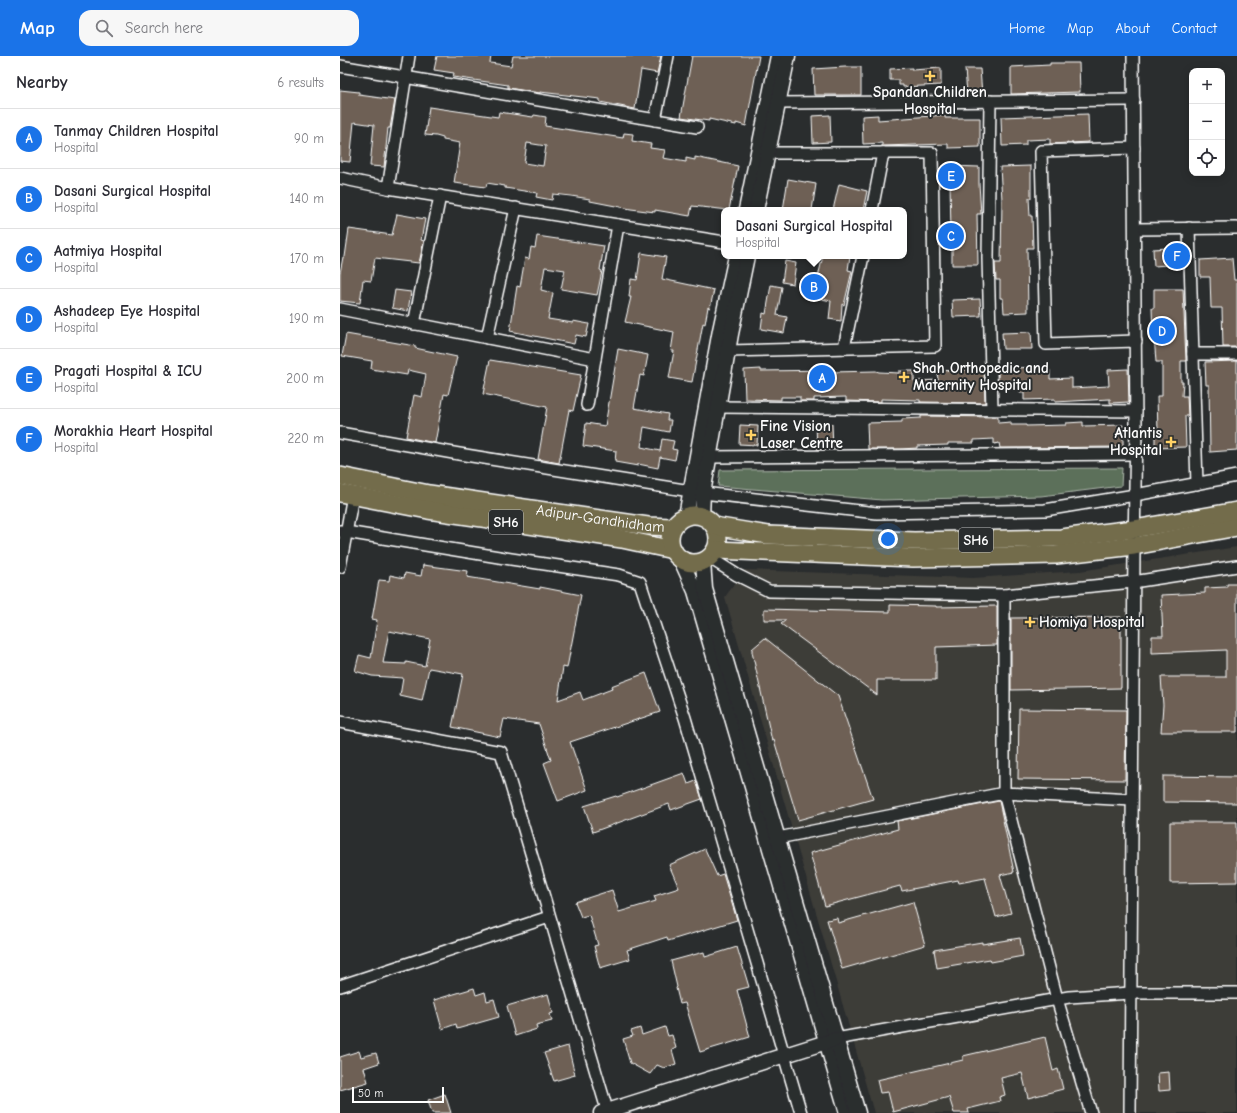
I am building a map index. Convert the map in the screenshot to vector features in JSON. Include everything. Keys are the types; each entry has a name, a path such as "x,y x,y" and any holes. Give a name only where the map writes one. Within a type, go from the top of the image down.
{"main road":[{"name":"Adipur-Gandhidham","path":"340,476 436,495 648,526 672,527"},
{"name":"SH6","path":"347,494 428,510 622,539 677,555 692,564 710,556 914,558 1056,556 1134,546 1237,527"},
{"name":"SH6","path":"701,519 768,534 914,541 1061,538 1134,529 1237,511"},
{"path":"677,555 670,546 669,537 672,527 678,520 701,519 718,532 719,541 710,556"}],"street":[{"path":"388,188 409,56"},
{"path":"655,120 668,56"},
{"path":"747,207 778,56"},
{"path":"757,207 788,56"},
{"path":"1130,1113 1133,582 1136,454 1133,56"},
{"path":"340,66 697,127"},
{"path":"778,103 1134,100"},
{"path":"990,101 988,258 992,409"},
{"path":"1134,148 1041,151 1046,344 1136,341"},
{"path":"728,352 935,346 932,153 768,153"},
{"path":"873,207 884,153"},
{"path":"340,178 388,188 721,242"},
{"path":"414,324 440,196"},
{"path":"487,338 516,208"},
{"path":"587,405 618,225"},
{"path":"1189,228 1197,484"},
{"path":"1135,229 1237,228"},
{"path":"701,519 696,492 720,330 735,259"},
{"path":"696,492 709,457 746,259"},
{"path":"844,348 862,259"},
{"path":"340,309 595,359"},
{"path":"1193,354 1237,354"},
{"path":"718,406 1136,410"},
{"path":"340,433 458,454 696,492 877,513 1045,510 1237,476"},
{"path":"709,457 1136,454"},
{"path":"340,566 347,494"},
{"path":"343,532 619,575 640,582 685,718 801,1113"},
{"path":"677,555 697,599 831,1040 858,1113"},
{"path":"847,1113 831,1040 778,838 705,589 710,556 737,575 769,591 1004,595 1133,582 1237,566"},
{"path":"1004,595 1004,793 1057,999 1091,1113"},
{"path":"340,722 501,752 605,1112 831,1040 1069,997 1131,993 1237,993"},
{"path":"778,838 1004,793 1132,800"},
{"path":"340,986 549,917"}],"shaded area":[{"path":"1237,547 1237,1113 874,1113 725,597 745,570 973,578 1080,571"}],"green space":[{"path":"1122,468 1121,486 1041,496 882,500 718,486 720,470"}],"building":[{"path":"437,56 491,56 490,63 511,66 513,56 661,56 657,73 641,70 635,109 600,102 600,99 540,93 508,88 508,85 453,77 454,73 434,70"},
{"path":"692,56 759,56 746,126 709,119 709,121 681,117"},
{"path":"1050,63 1079,63 1080,92 1011,94 1011,67 1050,65"},
{"path":"861,67 861,95 814,95 813,69"},
{"path":"912,68 912,70 941,68 941,85 903,87 903,85 899,85 899,80 890,80 890,69"},
{"path":"965,69 980,69 982,94 967,94"},
{"path":"340,90 359,92 359,95 395,100 390,128 388,128 384,167 370,166 374,125 354,122 350,162 340,161"},
{"path":"429,107 498,117 499,112 533,117 534,115 546,117 545,126 623,138 624,133 633,134 632,141 651,144 650,148 665,150 663,158 686,162 686,158 695,160 695,157 738,166 730,207 721,207 721,209 692,206 690,216 655,210 655,212 631,209 571,196 553,194 552,200 536,197 537,193 505,188 505,186 487,183 486,187 454,183 460,143 443,140 443,138 425,135","holes":["527,143 546,146 543,166 524,163"]},
{"path":"1088,114 1089,142 1050,144 1050,139 1026,140 1026,145 1002,146 1001,117"},
{"path":"830,115 831,142 813,143 812,116"},
{"path":"878,115 878,120 945,115 945,118 980,118 980,147 948,148 948,144 882,146 882,143 863,144 862,116"},
{"path":"949,166 979,167 981,214 977,214 978,265 952,265 952,243 948,243 948,233 951,233"},
{"path":"1031,166 1031,198 1029,198 1030,216 1032,216 1033,248 1027,248 1028,312 1004,313 1003,298 1000,298 1000,280 996,280 995,263 1001,263 1002,200 1000,167"},
{"path":"788,179 816,184 812,207 783,207"},
{"path":"839,184 867,191 864,207 834,207"},
{"path":"397,214 425,219 421,240 424,241 419,263 375,258 371,281 363,280 360,303 340,301 340,273 343,257 345,257 349,229 392,235"},
{"path":"537,236 604,246 600,270 602,271 597,295 561,289 565,270 545,267 541,290 553,293 548,319 589,324 586,337 576,335 574,344 510,331 517,286 520,287 525,258 529,259 531,247 535,248"},
{"path":"1183,247 1183,264 1154,266 1153,249"},
{"path":"641,253 666,257 662,279 714,290 710,308 708,307 705,324 703,323 692,382 669,378 674,351 671,351 674,332 625,322 631,297 629,297 631,279 637,280"},
{"path":"1232,258 1234,280 1237,280 1237,344 1236,347 1223,347 1222,308 1211,308 1210,277 1200,277 1200,260"},
{"path":"822,259 850,259 848,270 852,271 844,305 842,304 841,321 829,319 831,301 808,296 812,280 817,281"},
{"path":"785,261 796,263 793,284 782,282"},
{"path":"771,285 782,287 777,315 787,317 784,333 761,329 763,313 766,314"},
{"path":"1154,289 1183,289 1186,361 1181,361 1181,382 1183,382 1182,396 1187,396 1188,416 1185,416 1186,447 1155,448 1155,433 1158,432 1157,396 1162,396 1162,362 1156,362 1153,335 1152,308 1154,308"},
{"path":"395,290 411,292 408,311 392,308"},
{"path":"980,299 981,316 953,317 952,300"},
{"path":"1031,332 1032,349 1003,349 1002,333"},
{"path":"346,334 415,346 415,348 457,357 448,395 444,394 435,443 406,437 414,395 422,397 426,374 408,370 407,375 371,369 372,361 342,356"},
{"path":"618,349 648,355 644,376 640,375 634,408 668,414 667,420 671,420 669,432 644,427 641,447 660,451 662,439 674,441 672,449 677,450 675,460 660,457 658,468 615,462 616,451 583,446 586,423 605,426"},
{"path":"490,360 581,375 573,411 569,410 559,463 538,459 547,407 483,394"},
{"path":"1237,361 1237,450 1210,452 1209,385 1206,385 1205,362"},
{"path":"1033,367 1034,370 1050,370 1050,379 1072,378 1072,388 1109,386 1108,370 1128,369 1129,402 1110,403 1110,399 1055,402 1055,399 1024,400 1024,393 1020,393 1019,389 1012,389 1012,385 998,386 998,369"},
{"path":"761,369 761,371 832,370 832,372 876,371 899,373 899,371 914,371 914,381 938,380 937,371 984,369 985,403 920,402 920,400 881,399 881,402 846,401 846,397 814,398 814,401 800,401 800,397 781,397 781,400 745,399 744,370"},
{"path":"921,416 998,417 998,423 1011,422 1011,425 1026,426 1066,425 1066,423 1083,422 1083,426 1123,425 1123,447 1000,448 999,443 994,444 994,439 974,440 974,443 948,443 948,445 917,446 917,448 868,449 867,423 902,422 902,419 921,418"},
{"path":"816,424 832,424 833,449 817,449"},
{"path":"740,425 758,426 757,445 739,444"},
{"path":"423,565 468,571 467,577 540,589 540,587 581,595 567,668 563,667 558,700 580,692 583,700 612,689 611,686 646,673 660,712 570,742 587,790 558,801 544,763 551,760 539,724 504,719 500,737 452,727 463,674 429,668 422,701 400,696 403,678 372,676 355,671 359,655 371,658 377,620 372,619 379,580 389,581 390,575 404,578 405,573 421,576","holes":["389,631 430,639 425,666 406,662 406,664 383,663"]},
{"path":"1227,584 1237,584 1237,732 1161,732 1163,705 1161,677 1226,677 1226,650 1152,653 1152,636 1163,636 1161,595 1205,593 1205,588 1227,587"},
{"path":"890,605 936,607 997,606 997,645 936,647 936,680 877,680 877,695 781,624 786,620 764,620 764,609 890,612"},
{"path":"1121,617 1121,688 1011,690 1011,618"},
{"path":"765,638 838,696 873,799 798,820 774,740 772,741 752,652 752,649"},
{"path":"1019,709 1126,710 1125,780 1018,779"},
{"path":"684,773 688,784 696,781 702,799 671,810 669,804 593,832 584,806 616,796 617,797"},
{"path":"1163,776 1237,777 1237,803 1163,802"},
{"path":"999,801 1014,872 1000,875 1011,913 996,917 985,878 959,883 958,880 902,891 900,886 825,906 810,853 898,829 897,821"},
{"path":"1170,822 1237,822 1237,882 1170,883"},
{"path":"705,849 717,876 723,874 737,920 668,941 667,937 627,950 630,959 600,968 594,946 598,945 589,915 581,917 575,902 612,890 619,912 656,901 654,896 679,888 669,865"},
{"path":"913,902 925,945 842,969 827,920 837,918 838,923"},
{"path":"1020,938 1023,956 991,962 990,959 937,968 934,950 982,942 982,944"},
{"path":"737,947 749,987 737,990 750,1037 700,1052 685,1003 680,1004 671,961 704,952 705,957"},
{"path":"474,988 476,995 485,992 487,1001 494,999 499,1017 457,1029 456,1024 442,1029 434,1000"},
{"path":"548,994 553,1013 550,1014 552,1021 536,1025 537,1029 515,1036 507,1006"},
{"path":"665,1027 668,1036 672,1035 676,1048 672,1050 676,1064 664,1068 657,1065 650,1074 630,1063 623,1039 633,1036 631,1031 640,1028 642,1035"},
{"path":"1045,1037 1053,1071 1058,1069 1063,1089 1028,1098 1022,1073 1001,1078 1005,1095 999,1097 1000,1101 968,1109 969,1113 954,1113 949,1097 893,1112 888,1092 880,1093 877,1080 963,1060 963,1056"},
{"path":"568,1046 575,1075 554,1081 544,1053"},
{"path":"359,1051 361,1057 376,1053 379,1063 364,1068 368,1082 340,1090 340,1057"},
{"path":"1169,1072 1170,1090 1159,1091 1158,1073"},
{"path":"445,1094 451,1113 432,1113 428,1100"}],"place":[{"name":"Spandan Children Hospital","path":"930,76"},
{"name":"Pragati Hospital & ICU","path":"951,176"},
{"name":"Aatmiya Hospital","path":"951,236"},
{"name":"Morakhia Heart Hospital","path":"1177,256"},
{"name":"Dasani Surgical Hospital","path":"814,287"},
{"name":"Ashadeep Eye Hospital","path":"1162,331"},
{"name":"Shah Orthopedic and Maternity Hospital","path":"904,377"},
{"name":"Tanmay Children Hospital","path":"822,378"},
{"name":"Fine Vision Laser Centre","path":"751,435"},
{"name":"Atlantis Hospital","path":"1171,442"},
{"name":"Homiya Hospital","path":"1030,622"}]}
